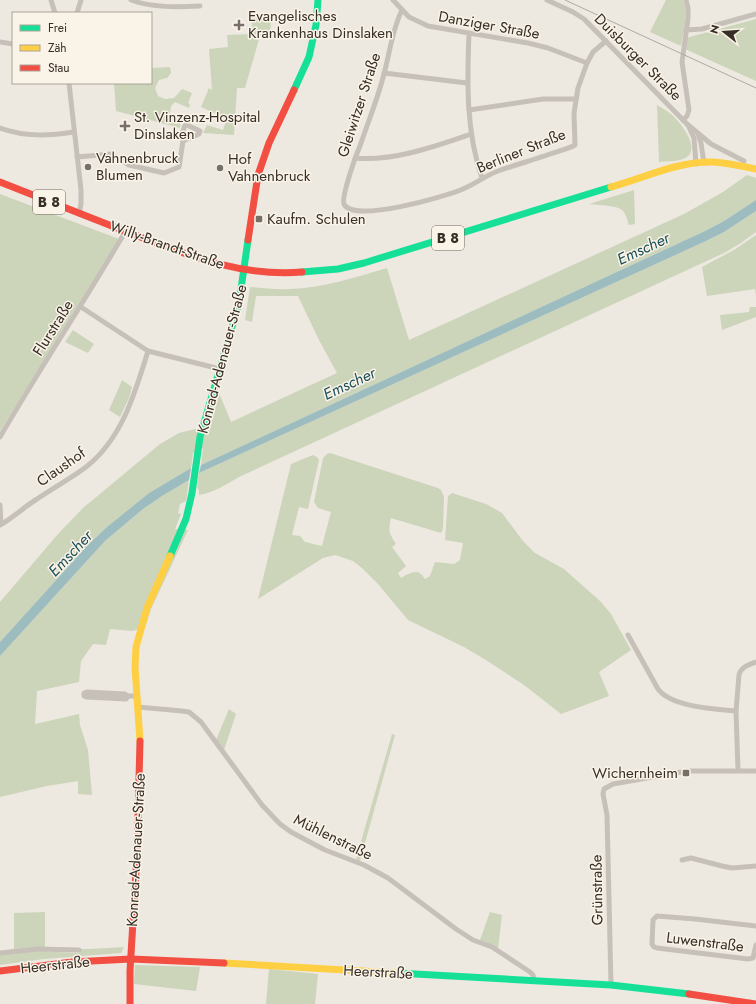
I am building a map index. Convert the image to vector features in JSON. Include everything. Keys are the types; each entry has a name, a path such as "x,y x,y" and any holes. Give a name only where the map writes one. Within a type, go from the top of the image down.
{"main road":[{"name":"Konrad-Adenauer-Straße","path":"130,1004 130,970 140,768 135,658 136,647 142,621 147,608 184,526 192,493 200,437 239,303 259,172 269,143 309,57 316,25 318,0"},
{"name":"Willy-Brandt-Straße","path":"0,182 125,232 208,262 245,270 281,273 313,272 364,263 594,192 638,180 662,171 700,161 724,158 744,161 756,165"},
{"name":"Willy-Brandt-Straße","path":"700,161 734,164 756,169"},
{"name":"Heerstraße","path":"0,971 72,962 131,959 269,965 611,985 682,993 756,1004"}],"street":[{"path":"51,0 55,12"},
{"path":"77,12 81,0"},
{"path":"131,0 156,5 182,7 200,6"},
{"name":"Danziger Straße","path":"393,0 409,17 428,26 528,43 548,48 587,63"},
{"name":"Duisburger Straße","path":"547,0 573,12 584,19 687,124 711,144 744,161"},
{"path":"683,120 687,116 688,110 682,62 688,13 686,0"},
{"name":"Gleiwitzer Straße","path":"347,207 344,205 344,201 355,158 384,73 396,23 402,10"},
{"path":"686,30 702,28 756,14"},
{"path":"469,34 467,83 471,134 482,178"},
{"name":"Berliner Straße","path":"347,207 356,210 370,211 418,204 463,189 496,172 575,145 574,119 578,88 587,63 593,52 606,41"},
{"path":"0,42 12,44"},
{"path":"384,73 467,83"},
{"path":"69,84 81,204 80,214"},
{"path":"469,110 543,99 576,99"},
{"name":"Duisburger Straße","path":"687,124 694,138 700,161"},
{"path":"0,128 19,134 40,136 74,132"},
{"path":"698,133 701,143 700,161"},
{"path":"355,158 363,159 410,152 471,134"},
{"path":"77,157 114,154 129,165 164,173 179,167 183,141"},
{"name":"Flurstraße","path":"0,437 125,232"},
{"path":"81,306 148,351 220,369"},
{"name":"Claushof","path":"1,525 23,510 31,502 85,468 103,450 119,428 132,400 148,351"},
{"path":"0,505 1,525"},
{"path":"628,635 658,689 664,695 688,705 702,708 736,711"},
{"path":"756,662 743,667 740,671 736,711 738,770 756,771"},
{"path":"128,696 126,699 86,697 84,693 125,694 128,696 137,696"},
{"name":"Mühlenstraße","path":"138,707 182,711 194,716 207,729 262,805 280,824 304,840 364,865 388,878 456,929 473,940 492,948 530,972 533,975 534,981"},
{"name":"Grünstraße","path":"611,985 607,814 603,792 606,787 613,784 687,770 738,770"},
{"path":"682,860 691,858 732,868 756,866"},
{"name":"Luwenstraße","path":"756,926 657,916 652,920 652,944 657,948 748,959 753,958 756,945"},
{"name":"Heerstraße","path":"0,953 37,949 79,950"}],"green space":[{"path":"666,0 683,0 685,5 686,17 681,46 650,32"},
{"path":"271,15 270,37 260,36 245,88 237,88 234,135 203,133 207,125 223,130 227,119 201,107 209,88 212,90 209,49 228,47 227,35 253,34 251,16"},
{"path":"756,19 756,81 685,49 686,38"},
{"path":"170,67 171,73 167,78 159,80 155,88 158,96 165,99 174,98 182,89 192,93 188,103 190,104 189,108 175,102 171,106 170,114 181,119 180,128 116,111 114,84 152,84 152,68"},
{"path":"657,105 675,117 687,134 692,147 691,153 684,159 659,162"},
{"path":"747,175 756,178 756,200 724,221 705,231 201,465 203,448 193,453 191,468 149,493 107,527 87,546 0,642 0,602 58,534 83,508 160,444 179,433 208,426 209,433 219,393 231,422 337,373 298,296 256,296 252,322 245,320 250,287 285,289 315,287 340,282 387,268 409,340 684,214 723,192"},
{"path":"634,190 635,224 629,225 624,213 619,208 589,204"},
{"path":"0,194 119,239 0,431"},
{"path":"756,211 756,232 724,253 239,477 215,490 199,495 197,487 199,473 706,241 724,232"},
{"path":"756,235 756,296 755,289 707,296 702,267 734,250"},
{"path":"750,307 756,307 756,317 722,330 720,315 749,312"},
{"path":"73,330 94,344 88,353 65,342"},
{"path":"122,380 132,387 129,398 120,417 109,410"},
{"path":"330,453 441,490 444,497 443,529 441,533 391,518 390,531 396,544 392,547 406,566 398,573 401,578 417,572 420,573 425,579 430,576 435,562 454,564 460,560 463,543 445,540 448,496 452,493 486,504 502,513 523,541 535,553 564,569 600,601 611,614 631,650 599,672 609,696 561,714 524,685 486,660 464,647 408,620 378,584 362,568 353,561 335,555 323,558 258,599 291,464 313,455 319,460 308,509 299,507 292,535 300,536 305,542 322,546 331,512 318,508 314,502 323,458"},
{"path":"189,480 186,501 180,504 178,513 181,514 175,529 188,530 151,609 145,628 132,631 110,629 106,645 93,644 81,661 79,682 37,691 35,724 79,714 80,725 88,750 92,795 78,794 78,781 47,786 0,797 0,656 105,541 143,509"},
{"path":"229,709 236,714 224,750 216,740"},
{"path":"392,734 395,735 360,861 356,859"},
{"path":"45,912 45,947 14,949 14,913"},
{"path":"490,912 502,915 498,949 480,940"},
{"path":"124,947 121,953 44,959 0,965 0,955 31,951 79,953 81,949"},
{"path":"135,965 200,967 196,991 134,984"},
{"path":"269,969 318,974 315,1004 266,1004"}],"water":[{"path":"756,200 756,211 724,232 706,241 199,473 201,465 705,231 724,221"},
{"path":"191,468 189,480 143,509 105,541 0,656 0,642 87,546 107,527 149,493"}],"tram line":[{"path":"565,0 756,88"}],"traffic: fast":[{"path":"294,90 309,57 316,25 318,0"},
{"path":"302,272 338,269 364,263 611,187"},
{"path":"170,556 186,519 192,493 200,437 239,303 248,240"},
{"path":"397,973 611,985 689,994"}],"traffic: slow":[{"path":"611,187 674,167 700,162 724,163 756,169"},
{"path":"140,741 135,667 136,647 147,608 170,556"},
{"path":"224,963 397,973"}],"traffic: jam":[{"path":"248,240 258,175 269,143 294,90"},
{"path":"0,182 166,247 210,262 254,271 278,273 302,272"},
{"path":"130,1004 130,971 137,855 140,741"},
{"path":"0,971 72,962 131,959 224,963"},
{"path":"689,994 756,1004"}],"place":[{"name":"Evangelisches Krankenhaus Dinslaken","path":"239,25"},
{"name":"St. Vinzenz-Hospital Dinslaken","path":"125,126"},
{"name":"Vahnenbruck Blumen","path":"88,167"},
{"name":"Hof Vahnenbruck","path":"220,168"},
{"name":"Kaufm. Schulen","path":"259,219"},
{"name":"Wichernheim","path":"686,773"}],"water label":[{"name":"Emscher","path":"643,248"},
{"name":"Emscher","path":"349,383"},
{"name":"Emscher","path":"70,553"}]}
